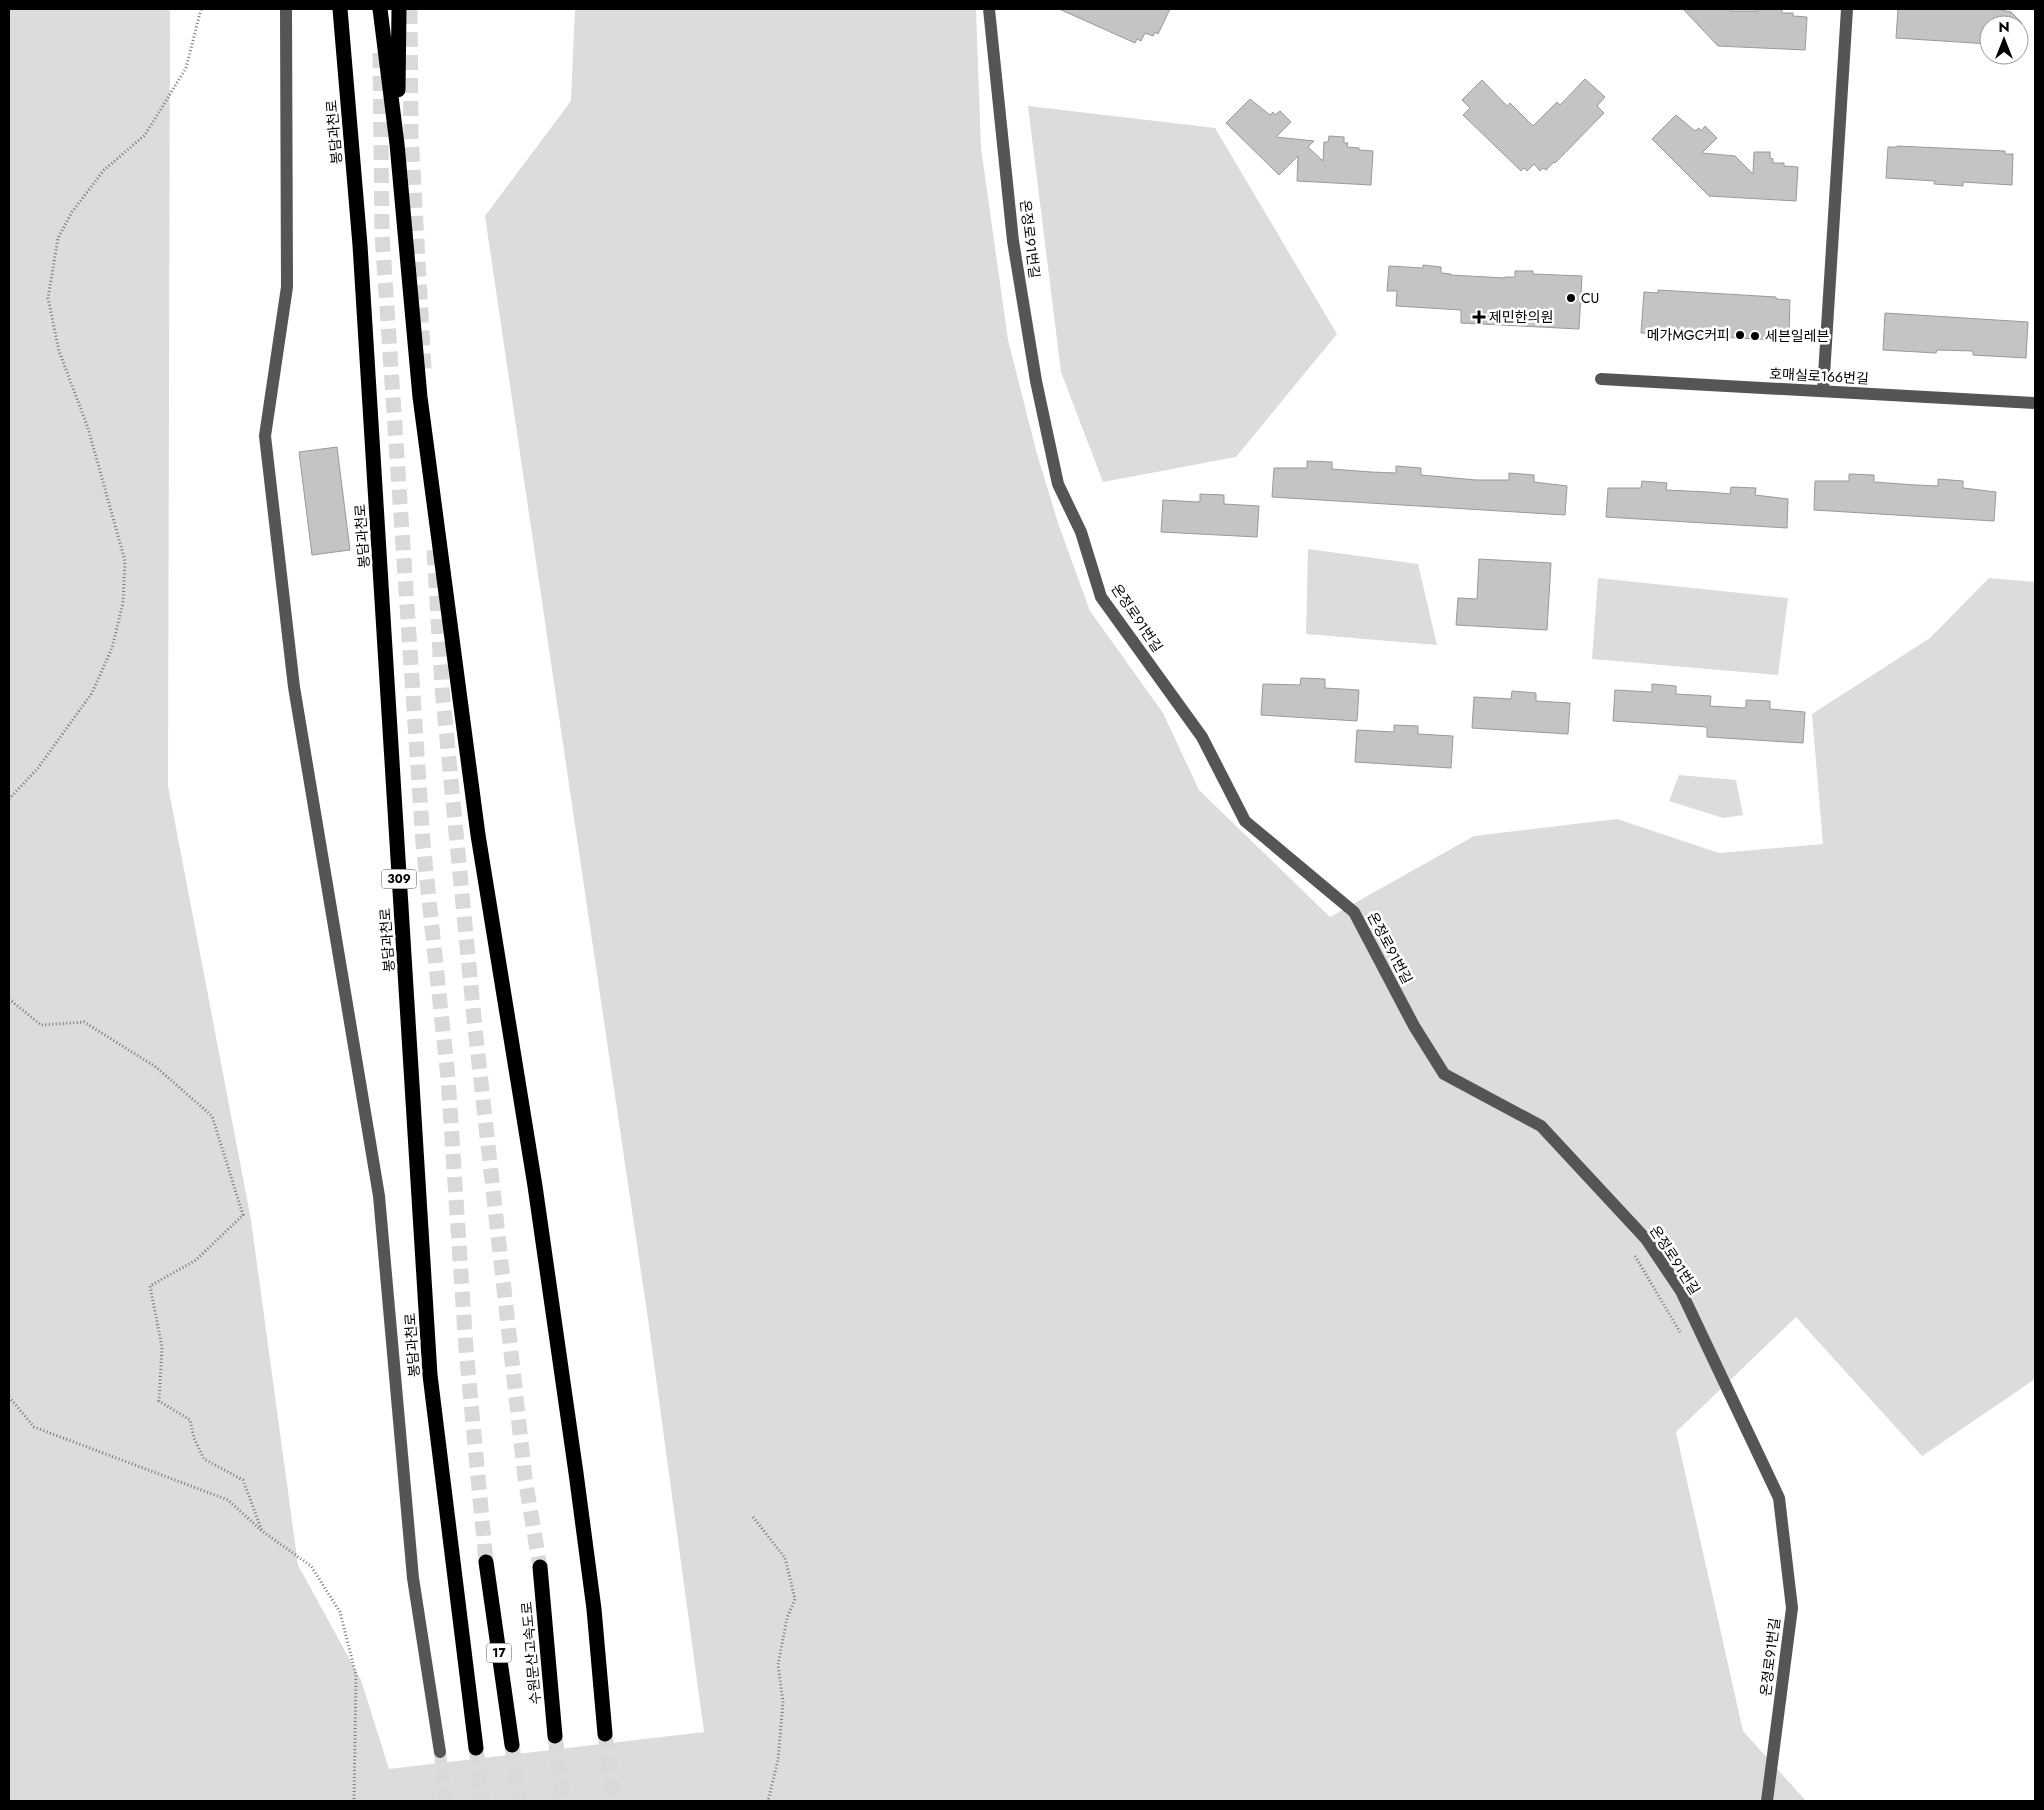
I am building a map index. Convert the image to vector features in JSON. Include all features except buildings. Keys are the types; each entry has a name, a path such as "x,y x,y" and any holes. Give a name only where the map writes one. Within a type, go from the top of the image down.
{"highway":[{"name":"봉담과천로","path":"340,9 360,245 430,1375 476,1748"},
{"path":"380,9 397,144 420,398 478,835 534,1186 577,1482 594,1609 605,1734"},
{"path":"397,144 399,9"},
{"name":"17","path":"486,1562 512,1745"},
{"name":"수원문산고속도로","path":"540,1567 555,1736"}],"street":[{"path":"286,9 287,287 265,436 294,687 379,1196 413,1578 440,1752"},
{"name":"온정로91번길","path":"989,9 1013,241 1036,381 1058,484 1080,532 1101,597 1202,737 1245,821 1354,912 1414,1026 1444,1074 1542,1126 1646,1239 1681,1291 1778,1498 1792,1608 1767,1801"},
{"path":"1823,391 1847,9"},
{"name":"호매실로166번길","path":"1601,379 2035,403"}],"path":[{"path":"9,799 38,768 92,693 112,648 123,603 125,561 88,428 59,351 48,298 58,238 72,212 104,170 145,134 186,68 201,9"},
{"path":"9,999 41,1025 84,1022 156,1068 212,1116 243,1214 196,1260 150,1286 162,1347 159,1401 190,1420 194,1438 204,1459 243,1480 262,1531"},
{"path":"9,1397 34,1427 228,1500 262,1531 311,1566 340,1612 356,1675 354,1801"},
{"path":"753,1517 785,1558 795,1599 787,1618 778,1665 783,1702 778,1760 768,1801"}],"shaded area":[{"path":"9,9 170,9 168,786 251,1220 298,1565 361,1680 389,1769 704,1732 648,1319 485,216 571,101 575,9 976,9 981,148 1008,340 1037,454 1059,526 1090,611 1163,713 1199,790 1330,917 1474,836 1617,819 1719,853 1823,844 1812,714 1930,638 1989,578 2035,582 2035,1379 1922,1456 1796,1317 1676,1432 1743,1731 1806,1801 9,1801"},
{"path":"1028,106 1215,128 1337,334 1236,457 1103,482 1061,372"},
{"path":"1308,549 1418,564 1437,645 1306,634"},
{"path":"1598,578 1788,598 1778,675 1592,659"},
{"path":"1679,775 1736,780 1743,815 1723,818 1669,801"}],"tunnel":[{"path":"410,9 411,134 424,369"},
{"path":"380,53 382,234 423,843 448,1078 466,1349 486,1562"},
{"path":"434,550 442,688 475,1028 525,1478 540,1567"},
{"path":"605,1734 614,1801"},
{"path":"555,1736 563,1801"},
{"path":"512,1745 520,1801"},
{"path":"476,1748 482,1801"},
{"path":"440,1752 445,1801"}],"place":[{"name":"CU","path":"1571,298"},
{"name":"제민한의원","path":"1479,317"},
{"name":"메가MGC커피","path":"1740,335"},
{"name":"세븐일레븐","path":"1755,336"}]}
